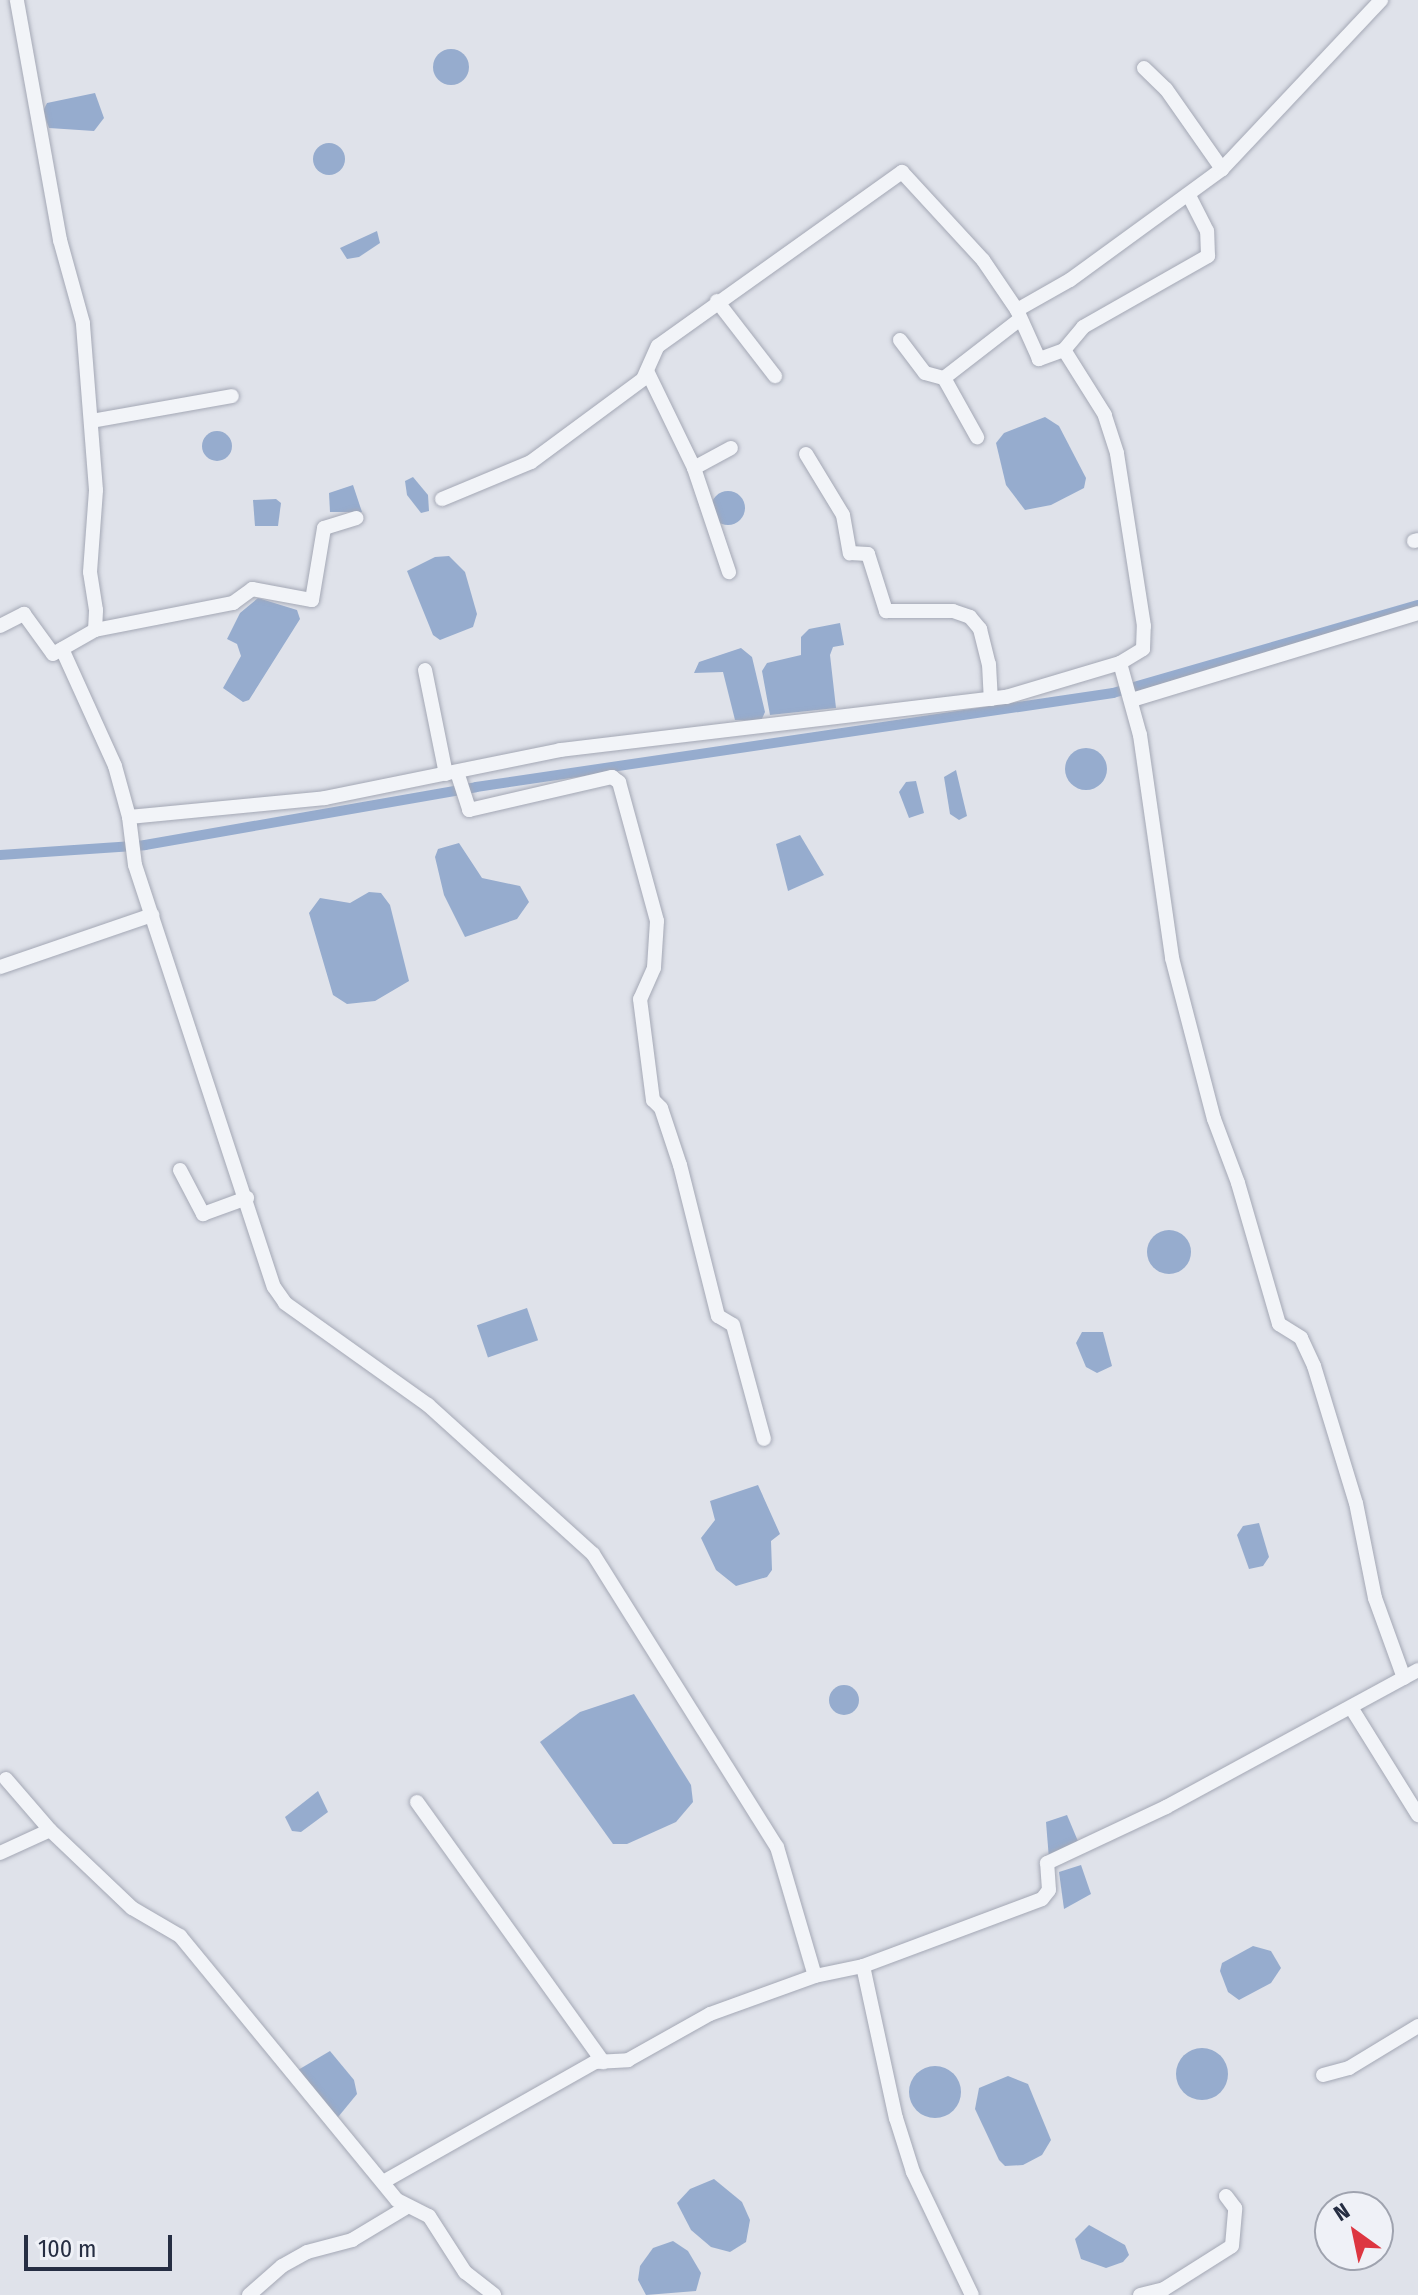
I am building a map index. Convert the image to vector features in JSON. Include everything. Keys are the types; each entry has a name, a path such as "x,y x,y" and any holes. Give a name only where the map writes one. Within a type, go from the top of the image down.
{"street":[{"path":"17,0 60,240 83,323 92,421 95,630"},
{"path":"944,378 1018,315 1189,196 1222,169 1381,0"},
{"path":"1144,68 1166,89 1222,169"},
{"path":"442,499 531,462 643,379 658,346 902,172 983,260 1018,315 1039,359 1064,350 1083,327 1208,256 1207,231 1189,196"},
{"path":"717,301 775,376"},
{"path":"900,340 925,373 944,378 977,437"},
{"path":"129,820 456,781 560,750 991,699 1122,669 1143,649 1144,626 1117,453 1105,415 1064,350"},
{"path":"647,371 694,468 729,572"},
{"path":"92,421 232,396"},
{"path":"694,468 731,448"},
{"path":"806,454 843,515 850,553 868,554 886,611 953,611 970,617 980,629 991,699"},
{"path":"0,626 24,614 49,653 95,630 233,603 252,589 312,600 324,528 356,518"},
{"path":"1130,696 1418,613"},
{"path":"62,649 115,766 129,820 135,865 274,1287 285,1303 428,1405 593,1554 777,1847 815,1976"},
{"path":"1122,669 1130,696 1172,958 1214,1119 1238,1183 1279,1324 1301,1338 1314,1366 1356,1503 1375,1598 1404,1678"},
{"path":"425,670 456,781 469,810 612,777 619,782 657,921 654,968 640,999 653,1100 661,1108 680,1165 718,1316 733,1325 764,1439"},
{"path":"0,967 152,915"},
{"path":"180,1170 203,1214 247,1198"},
{"path":"383,2182 551,2084 603,2062 628,2060 710,2014 815,1976 863,1966 1042,1899 1049,1890 1047,1863 1109,1837 1352,1709 1418,1670"},
{"path":"1352,1709 1418,1815"},
{"path":"6,1779 50,1830 132,1908 180,1936 383,2182 407,2207 429,2216 465,2272 479,2278 494,2295"},
{"path":"417,1802 603,2062"},
{"path":"0,1853 50,1830"},
{"path":"863,1966 896,2118 913,2172 972,2295"},
{"path":"1323,2075 1349,2068 1418,2026"},
{"path":"1140,2295 1172,2285 1232,2246 1235,2208 1226,2196"},
{"path":"249,2295 282,2266 307,2252 352,2240 407,2207"}],"water":[{"path":"451,49 464,54 469,67 464,80 451,85 438,80 433,67 438,54"},
{"path":"95,93 104,118 94,131 49,128 43,111 47,103"},
{"path":"329,143 340,148 345,159 340,170 329,175 318,170 313,159 318,148"},
{"path":"377,231 380,243 359,257 347,259 340,248"},
{"path":"1045,417 1059,426 1086,478 1084,488 1051,505 1025,510 1006,485 996,443 1004,433"},
{"path":"217,431 228,435 232,446 228,457 217,461 206,457 202,446 206,435"},
{"path":"413,477 428,495 429,511 421,513 407,495 405,481"},
{"path":"353,485 362,512 330,512 329,493"},
{"path":"728,491 740,496 745,508 740,520 728,525 716,520 711,508 716,496"},
{"path":"276,499 281,503 278,526 255,526 253,500"},
{"path":"449,556 465,572 477,614 473,627 440,640 433,635 407,571 435,557"},
{"path":"258,598 297,610 300,619 249,700 243,702 223,688 241,656 237,644 227,639 240,613"},
{"path":"840,623 844,645 833,647 830,655 836,708 770,715 762,671 767,663 801,655 801,637 809,629"},
{"path":"741,648 752,657 765,712 761,721 735,720 723,672 694,673 699,662"},
{"path":"1086,748 1101,754 1107,769 1101,784 1086,790 1071,784 1065,769 1071,754"},
{"path":"956,770 967,816 959,820 950,814 944,777"},
{"path":"916,781 924,813 909,818 899,792 906,782"},
{"path":"800,835 824,875 788,891 776,844"},
{"path":"459,843 482,878 520,886 529,902 517,919 465,937 444,895 435,857 438,849"},
{"path":"369,892 381,893 390,905 409,981 375,1001 347,1004 333,995 309,913 320,898 350,903"},
{"path":"1169,1230 1184,1237 1191,1252 1184,1267 1169,1274 1154,1267 1147,1252 1154,1237"},
{"path":"527,1308 538,1340 488,1357 477,1325"},
{"path":"1082,1332 1103,1332 1112,1366 1097,1373 1086,1367 1076,1343"},
{"path":"758,1485 780,1534 771,1541 772,1570 767,1577 736,1586 716,1570 701,1538 715,1520 710,1501"},
{"path":"1259,1523 1269,1557 1263,1566 1249,1569 1237,1535 1243,1526"},
{"path":"844,1685 855,1689 859,1700 855,1711 844,1715 833,1711 829,1700 833,1689"},
{"path":"634,1694 691,1785 693,1802 676,1822 627,1844 613,1844 540,1742 580,1712"},
{"path":"318,1791 328,1812 301,1832 292,1831 285,1817"},
{"path":"1067,1815 1080,1846 1049,1859 1046,1822"},
{"path":"1081,1865 1091,1894 1064,1909 1059,1872"},
{"path":"1253,1946 1271,1951 1281,1968 1271,1983 1239,2000 1228,1992 1220,1971 1222,1963"},
{"path":"1202,2048 1220,2056 1228,2074 1220,2092 1202,2100 1184,2092 1176,2074 1184,2056"},
{"path":"330,2051 354,2080 357,2094 334,2122 298,2070"},
{"path":"935,2066 954,2073 961,2092 954,2111 935,2118 916,2111 909,2092 916,2073"},
{"path":"1008,2076 1028,2084 1051,2140 1042,2155 1023,2165 1005,2166 999,2160 975,2109 979,2088"},
{"path":"714,2179 742,2202 750,2220 746,2242 730,2252 711,2247 691,2230 677,2203 690,2189"},
{"path":"1089,2225 1125,2245 1129,2255 1123,2262 1106,2268 1081,2259 1075,2239"},
{"path":"673,2241 688,2251 701,2273 696,2291 646,2295 638,2280 640,2266 653,2248"}],"waterway":[{"path":"0,855 145,845 476,787 1113,693 1418,605"}]}
